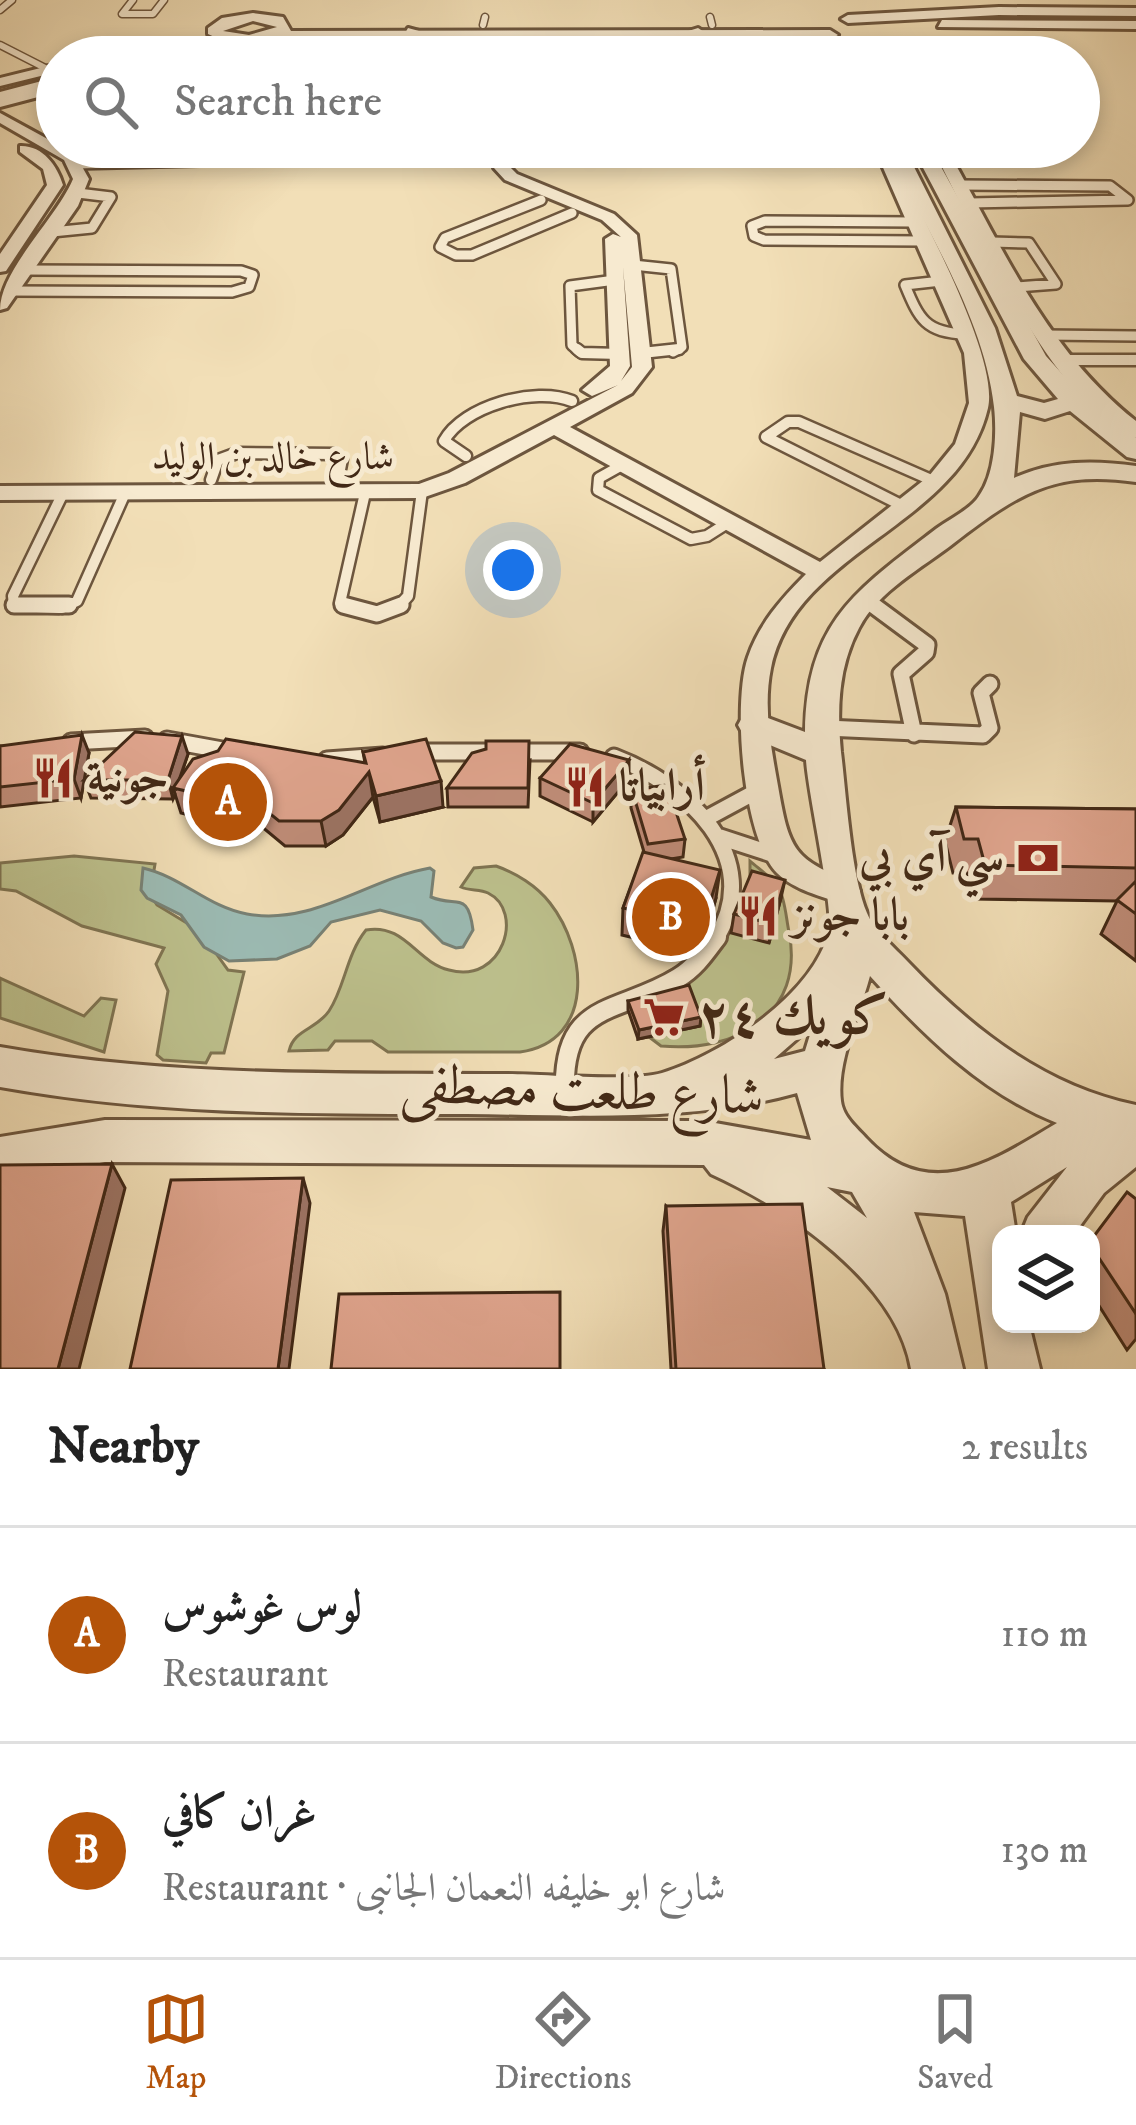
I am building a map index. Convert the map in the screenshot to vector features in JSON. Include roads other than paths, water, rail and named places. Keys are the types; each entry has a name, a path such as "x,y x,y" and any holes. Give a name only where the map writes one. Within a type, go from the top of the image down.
{"street":[{"path":"219,36 221,24 255,0"},
{"path":"271,36 283,31 276,0"},
{"path":"187,36 221,24 277,20 484,27 769,28 836,28 923,16 1135,22"},
{"path":"923,16 923,21 942,24 1135,22"},
{"path":"904,36 942,24"},
{"path":"297,36 706,25"},
{"path":"684,36 706,25"},
{"path":"484,27 491,36"},
{"path":"432,36 484,27 526,36"},
{"path":"836,28 857,36"},
{"path":"836,28 840,36"},
{"path":"408,32 417,36"},
{"path":"0,93 36,84"},
{"path":"0,117 36,140"},
{"path":"0,135 36,156"},
{"path":"0,267 55,185 47,168"},
{"path":"5,298 78,193 81,179 77,168"},
{"path":"488,168 489,176 541,200 578,210"},
{"path":"502,168 578,210 625,228 631,353"},
{"path":"890,168 965,334 982,389 976,425 966,446 936,482 826,565 789,601 768,636 756,676 754,725 778,856 847,907 911,995 951,1030 1012,1074 1124,1129"},
{"path":"905,168 999,359 1007,401 1006,460 992,500"},
{"path":"932,168 1036,359 1074,402 1136,451"},
{"path":"951,168 1059,360 1128,427"},
{"name":"شارع خالد بن الوليد","path":"0,480 415,478 633,384 642,367 631,353"},
{"path":"1007,401 1045,411 1074,402"},
{"path":"566,415 624,464 729,522 826,565"},
{"path":"566,415 826,565"},
{"name":"شارع خالد بن الوليد","path":"0,493 422,491 445,484 566,415"},
{"path":"935,1354 910,1259 866,1172 826,1124 818,1099 822,1066 848,994 853,959 823,741 830,656 844,626 865,599 992,500 1028,479 1077,467 1136,474"},
{"path":"754,725 823,741"},
{"path":"655,1093 733,1061 786,1026 838,959 847,907"},
{"name":"شارع طلعت مصطفى","path":"0,1067 204,1094 565,1094 736,1089 822,1066"},
{"path":"992,1231 986,1191 1124,1129"},
{"path":"1052,1225 1124,1129"},
{"name":"شارع طلعت مصطفى","path":"0,1159 105,1141 661,1143 747,1148 866,1172 904,1188 944,1195 986,1191"},
{"path":"661,1143 713,1154 764,1174 812,1202 857,1239 898,1285 935,1354"}],"lane":[{"path":"0,10 12,0"},
{"path":"133,0 122,14 153,14 164,0"},
{"path":"0,45 36,67"},
{"path":"0,59 18,54"},
{"path":"1110,186 1128,200 965,194 1110,186"},
{"path":"52,232 92,228 111,197 78,193"},
{"path":"541,200 446,238 440,247 456,255 472,255 578,210"},
{"path":"914,222 765,221 752,226 754,236 764,240 923,241"},
{"path":"992,242 1030,243 1057,284 1017,286"},
{"path":"671,268 682,347 670,353 631,353 582,352 572,345 570,286 624,273 671,268"},
{"path":"5,298 232,292 249,287 253,275 241,271 24,270"},
{"path":"941,281 905,285 922,328 931,333 965,334"},
{"path":"1044,335 1136,336"},
{"path":"1059,360 1136,360"},
{"path":"905,507 766,437 788,422 799,422 936,482"},
{"path":"624,464 599,478 598,490 691,539 729,522"},
{"path":"364,494 340,603 352,612 388,614 399,610 408,596 422,491"},
{"path":"63,493 13,596 14,606 62,608 77,601 125,493"},
{"path":"865,599 927,645 926,652 910,661 901,674 914,734"},
{"path":"823,741 988,732 981,693 990,684"},
{"path":"49,746 136,738 250,755"},
{"path":"301,760 470,749 592,752 620,758 670,781 709,817 720,837 731,889 714,942 669,986 631,994 591,1016 567,1051 565,1094"},
{"path":"709,817 764,787"},
{"path":"720,837 778,856"}],"water":[{"path":"143,868 233,910 272,916 318,908 430,868 434,871 431,897 464,905 473,930 463,947 456,948 443,943 421,921 380,910 331,922 310,946 277,959 229,961 204,947 181,915 147,898 141,890"}],"place":[{"name":"جونية","path":"53,778"},
{"name":"أرابياتا","path":"585,787"},
{"name":"لوس غوشوس","path":"228,802"},
{"name":"سي آي بي","path":"1038,858"},
{"name":"بابا جونز","path":"758,916"},
{"name":"غران كافي","path":"671,917"},
{"name":"كويك ٢٤","path":"664,1017"}]}
